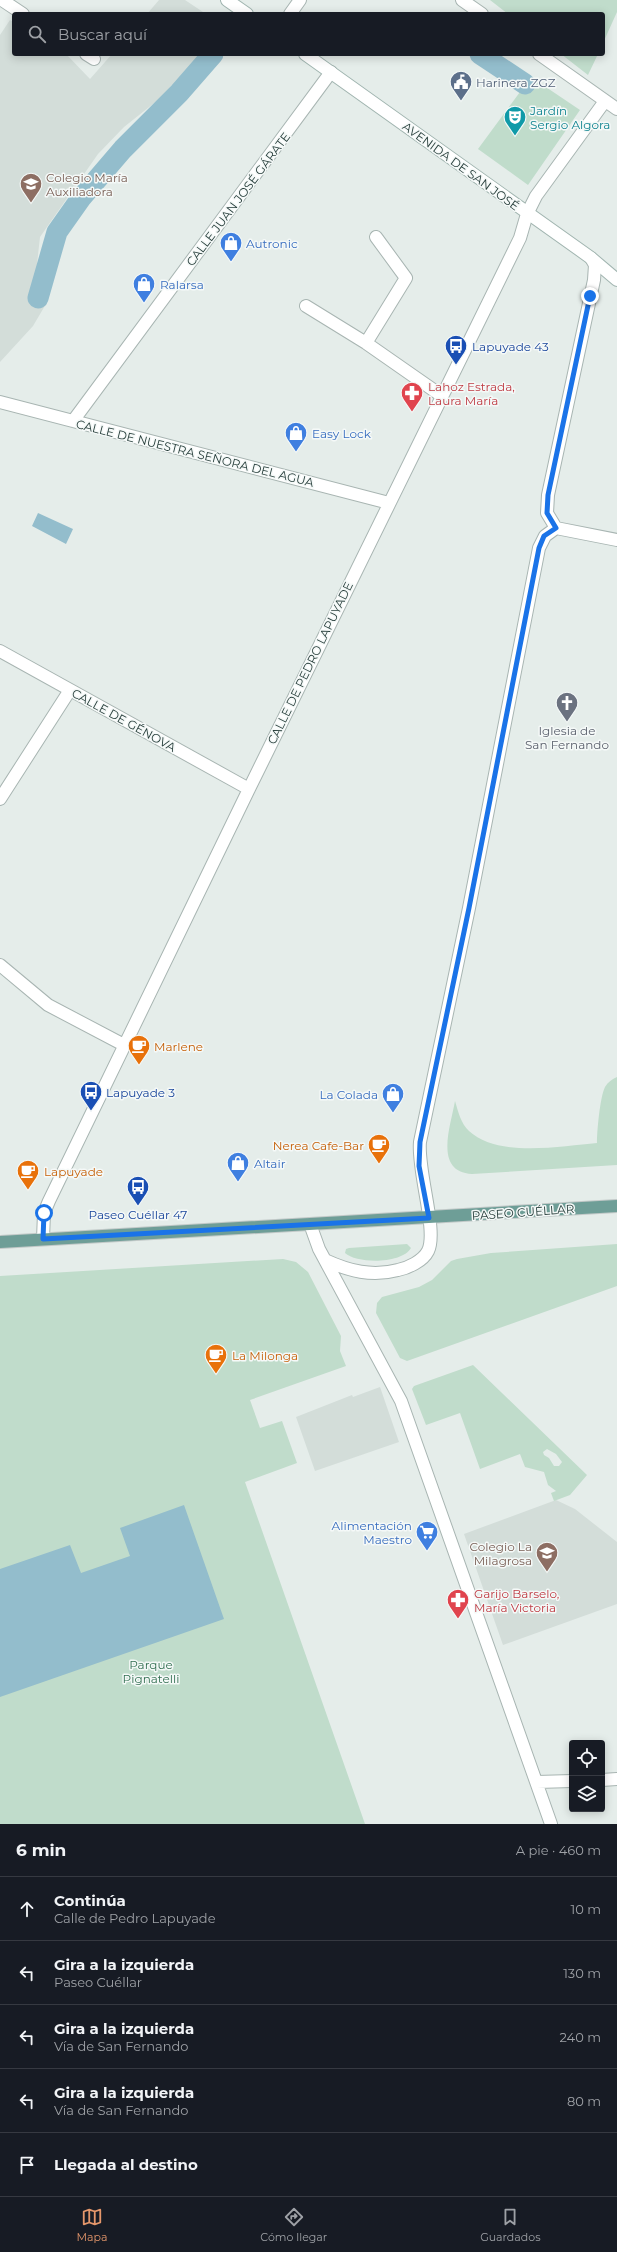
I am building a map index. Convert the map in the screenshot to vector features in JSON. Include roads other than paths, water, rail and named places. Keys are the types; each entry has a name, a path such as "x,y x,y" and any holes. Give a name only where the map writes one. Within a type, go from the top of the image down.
{"main road":[{"name":"PASEO CUÉLLAR","path":"0,1242 617,1206"}],"street":[{"path":"227,0 244,12"},
{"path":"291,12 300,0"},
{"path":"462,0 479,12"},
{"path":"1,2 19,12"},
{"name":"AVENIDA DE SAN JOSÉ","path":"308,56 527,214 591,258 617,280"},
{"path":"542,56 617,109"},
{"name":"CALLE JUAN JOSÉ GÁRATE","path":"73,421 331,72"},
{"name":"CALLE DE PEDRO LAPUYADE","path":"43,1239 44,1213 48,1201 249,788 520,238 527,214 543,186 605,101"},
{"path":"366,343 406,278 376,237"},
{"path":"556,528 547,513 548,495 594,280 595,265 591,258"},
{"path":"306,306 366,343 442,396"},
{"name":"CALLE DE NUESTRA SEÑORA DEL AGUA","path":"0,402 390,503"},
{"path":"325,1260 365,1273 378,1274 402,1269 421,1259 428,1251 430,1233 429,1218 419,1166 420,1142 469,908 539,548 544,536 556,528 617,540"},
{"name":"CALLE DE GÉNOVA","path":"0,651 249,788"},
{"path":"0,798 70,690"},
{"path":"0,965 48,1005 124,1045"},
{"path":"310,1224 325,1260 401,1401 551,1824"},
{"path":"605,1780 617,1780"},
{"path":"537,1782 569,1781"}],"water":[{"path":"38,513 73,529 66,544 32,526"},
{"path":"184,1505 224,1619 0,1697 0,1569 70,1545 81,1573 130,1556 120,1528"}],"waterway":[{"path":"38,298 57,232 81,198 123,149 179,93 211,56"},
{"path":"483,56 525,84"}],"place":[{"name":"Harinera ZGZ","path":"461,102"},
{"name":"Jardín Sergio Algora","path":"515,136"},
{"name":"Colegio María Auxiliadora","path":"31,204"},
{"name":"Autronic","path":"231,262"},
{"name":"Ralarsa","path":"144,304"},
{"name":"Lapuyade 43","path":"456,366"},
{"name":"Lahoz Estrada, Laura María","path":"412,412"},
{"name":"Easy Lock","path":"296,452"},
{"name":"Iglesia de San Fernando","path":"567,722"},
{"name":"Marlene","path":"139,1066"},
{"name":"Lapuyade 3","path":"91,1112"},
{"name":"La Colada","path":"393,1114"},
{"name":"Nerea Cafe-Bar","path":"379,1164"},
{"name":"Altair","path":"238,1182"},
{"name":"Lapuyade","path":"28,1190"},
{"name":"Paseo Cuéllar 47","path":"138,1206"},
{"name":"La Milonga","path":"216,1374"},
{"name":"Alimentación Maestro","path":"427,1552"},
{"name":"Colegio La Milagrosa","path":"547,1572"},
{"name":"Garijo Barselo, María Victoria","path":"458,1620"}],"park label":[{"name":"Parque Pignatelli","path":"151,1671"}]}
